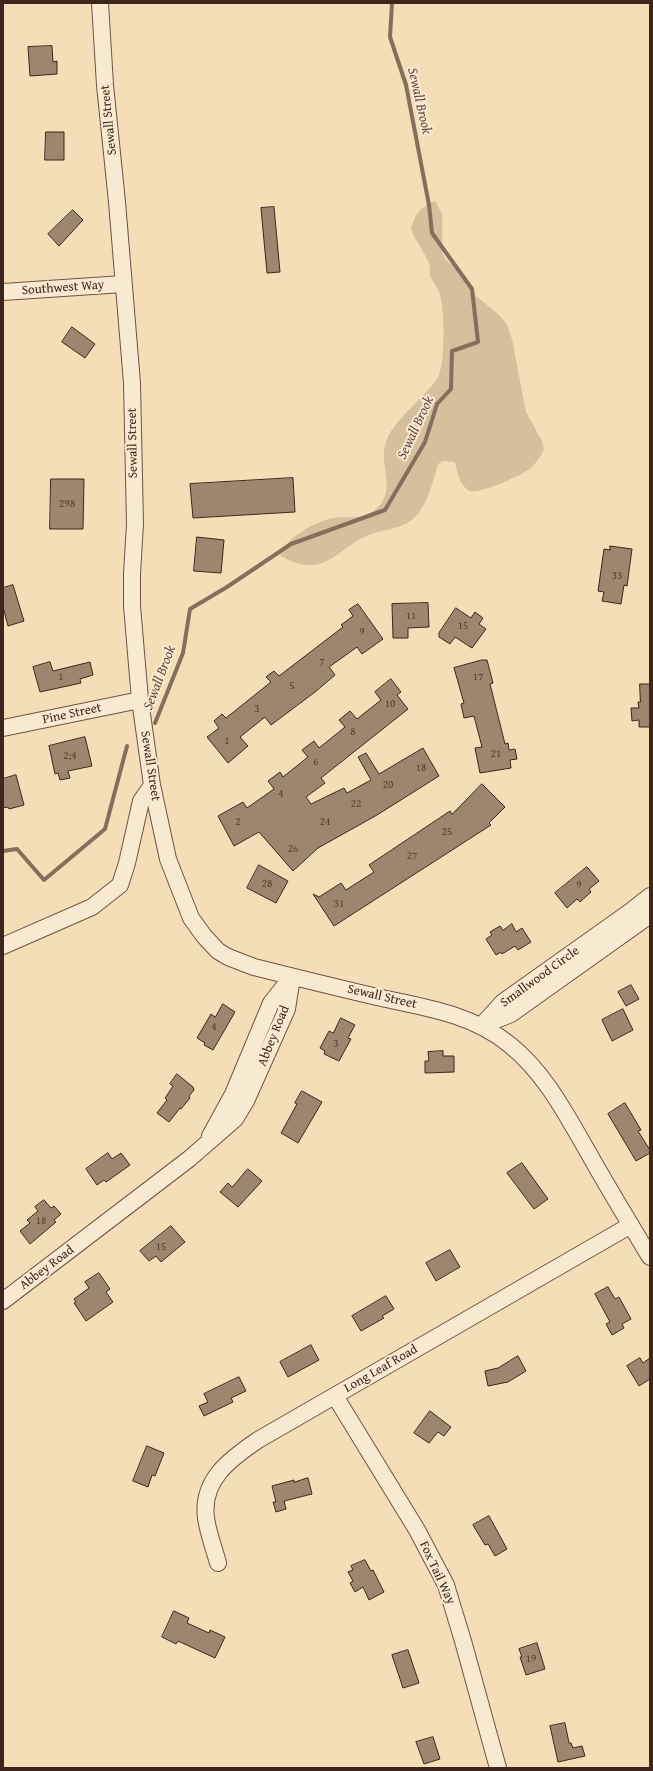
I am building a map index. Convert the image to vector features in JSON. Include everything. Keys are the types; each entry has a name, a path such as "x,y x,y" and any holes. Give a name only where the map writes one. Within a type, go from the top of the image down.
{"street":[{"name":"Sewall Street","path":"100,3 105,85 117,202 132,383 135,524 132,606 140,700 152,785 168,860 191,918 204,936 218,951 228,957 254,967 292,977 421,1005 459,1016 481,1026 513,1047 525,1058 548,1086 567,1114 630,1225 650,1257"},
{"name":"Southwest Way","path":"3,292 123,284"},
{"name":"Pine Street","path":"3,728 140,700"},
{"path":"3,946 92,907 120,885 127,863 141,802 152,785"},
{"name":"Smallwood Circle","path":"481,1026 503,1002 650,896"},
{"name":"Smallwood Circle","path":"481,1026 511,1014 650,915"},
{"name":"Abbey Road","path":"3,1301 204,1146 230,1099 271,1003 292,977"},
{"name":"Long Leaf Road","path":"218,1563 207,1523 206,1509 209,1491 218,1474 236,1455 258,1440 630,1225"},
{"name":"Fox Tail Way","path":"335,1396 417,1530 446,1585 498,1768"}],"shaded area":[{"path":"435,201 442,214 442,248 444,258 458,269 476,296 497,313 507,324 512,339 526,412 542,441 544,450 535,464 526,471 492,487 475,491 470,491 461,482 455,462 443,461 438,464 430,492 424,505 410,521 398,527 366,536 325,562 314,565 304,565 294,562 281,556 280,554 289,542 303,531 327,519 363,516 372,512 381,504 387,487 384,449 387,439 397,423 437,379 440,372 444,336 441,299 430,276 429,263 411,229 414,219 419,211 426,205"}],"building":[{"path":"52,46 53,62 57,61 57,74 30,76 28,47"},
{"path":"46,132 64,132 64,160 45,160"},
{"path":"274,207 280,272 267,273 261,208"},
{"path":"73,210 83,220 59,246 48,234"},
{"path":"72,327 95,344 85,358 62,342"},
{"path":"293,478 295,512 193,518 190,484"},
{"path":"51,479 84,479 83,529 50,529"},
{"path":"197,537 224,540 221,573 194,571"},
{"path":"610,546 632,549 627,586 624,585 621,604 602,601 604,592 598,591 604,549 610,550"},
{"path":"13,585 24,621 8,626 3,607 3,588"},
{"path":"428,603 429,627 408,628 408,638 393,638 392,604"},
{"path":"358,604 383,639 362,654 357,647 329,667 335,675 315,692 271,725 265,717 240,737 248,746 228,763 207,737 219,728 214,721 222,714 226,718 271,682 266,677 274,671 279,676 343,627 341,625 353,616 349,610"},
{"path":"456,608 471,618 475,612 483,618 479,624 486,629 472,648 455,637 450,644 439,637 439,633"},
{"path":"487,660 493,683 490,684 505,744 508,743 509,750 515,749 517,759 510,760 511,768 480,773 475,748 482,747 474,716 464,718 461,704 464,703 454,668"},
{"path":"50,662 53,671 90,662 93,675 80,679 81,683 40,692 33,667"},
{"path":"391,679 401,692 397,695 408,709 321,778 325,783 306,797 311,804 344,788 347,793 371,780 358,757 366,753 379,774 423,748 439,776 377,815 318,848 293,871 259,832 234,846 218,816 243,802 247,808 274,789 268,781 280,772 283,777 308,757 302,750 314,741 319,748 345,727 339,720 350,711 357,719 381,700 375,692"},
{"path":"640,684 650,684 650,727 639,727 639,720 632,721 631,708 639,708 638,702 640,702"},
{"path":"85,737 92,766 68,771 70,778 60,780 58,773 55,774 49,746"},
{"path":"16,775 24,805 9,809 8,807 3,808 3,779"},
{"path":"482,784 505,807 489,823 491,825 334,926 313,894 319,897 341,883 346,890 374,872 369,865 450,811 452,814"},
{"path":"259,865 288,881 276,903 247,888"},
{"path":"587,867 599,881 589,889 591,892 580,902 577,899 567,908 555,893"},
{"path":"512,924 516,932 522,928 531,942 518,950 515,946 502,954 501,952 496,955 486,939 492,935 490,932 500,926 503,930"},
{"path":"631,985 639,999 626,1006 618,992"},
{"path":"223,1004 235,1012 213,1050 204,1045 205,1043 197,1038 211,1014 215,1017"},
{"path":"623,1009 633,1030 612,1041 602,1020"},
{"path":"341,1018 355,1025 348,1038 351,1039 339,1061 324,1054 325,1051 320,1048 329,1031 333,1033"},
{"path":"443,1051 443,1056 454,1056 454,1072 425,1073 425,1061 429,1061 428,1052"},
{"path":"177,1074 193,1087 194,1090 189,1096 190,1098 169,1122 157,1113 167,1100 165,1098 173,1086 170,1084"},
{"path":"302,1091 322,1102 298,1143 281,1133 297,1104 295,1103"},
{"path":"625,1103 641,1130 638,1131 650,1150 650,1153 636,1161 608,1114"},
{"path":"108,1153 112,1159 121,1153 130,1165 106,1182 104,1180 97,1185 86,1169"},
{"path":"522,1163 548,1199 534,1209 507,1173"},
{"path":"248,1169 262,1181 238,1207 220,1192 228,1183 232,1187"},
{"path":"44,1200 51,1208 54,1206 61,1214 54,1220 56,1222 30,1244 20,1231 30,1223 27,1220 38,1211 35,1207"},
{"path":"171,1226 185,1242 161,1262 156,1256 149,1261 140,1251"},
{"path":"450,1250 460,1267 436,1281 426,1263"},
{"path":"99,1273 110,1289 106,1292 113,1302 86,1321 74,1303 76,1302 74,1299 89,1288 85,1282"},
{"path":"608,1287 615,1299 619,1297 631,1319 622,1324 624,1328 612,1335 606,1324 610,1322 595,1294"},
{"path":"386,1296 394,1309 382,1316 384,1318 361,1331 352,1316"},
{"path":"311,1345 319,1360 288,1377 280,1362"},
{"path":"518,1356 526,1371 508,1382 488,1386 485,1371 498,1368"},
{"path":"640,1358 643,1363 650,1358 650,1379 639,1386 627,1366"},
{"path":"239,1377 246,1391 231,1398 233,1402 204,1416 199,1406 208,1402 204,1394"},
{"path":"430,1411 451,1427 444,1436 438,1432 429,1443 414,1433"},
{"path":"147,1446 164,1453 155,1476 152,1475 148,1487 133,1481"},
{"path":"308,1478 312,1494 284,1501 286,1509 276,1512 273,1502 276,1502 272,1486"},
{"path":"489,1516 507,1549 495,1556 488,1544 485,1545 473,1525"},
{"path":"365,1560 371,1571 373,1570 384,1592 369,1600 363,1587 355,1592 350,1583 353,1581 348,1572 353,1570 351,1566"},
{"path":"174,1611 189,1618 187,1623 209,1633 210,1630 225,1637 215,1658 178,1641 176,1644 162,1637"},
{"path":"537,1643 545,1669 526,1675 519,1649"},
{"path":"408,1650 419,1683 403,1688 392,1655"},
{"path":"565,1723 569,1743 571,1743 573,1748 582,1746 585,1756 558,1762 550,1726"},
{"path":"433,1737 440,1759 424,1764 416,1742"}],"waterway":[{"name":"Sewall Brook","path":"155,723 183,653 190,609 227,587 291,544 385,510 425,442 437,404 451,389 452,351 478,342 472,289 432,233 429,205 406,85 390,37 392,3"},
{"name":"Sewall Brook","path":"3,851 17,849 44,880 105,829 127,746"}]}
